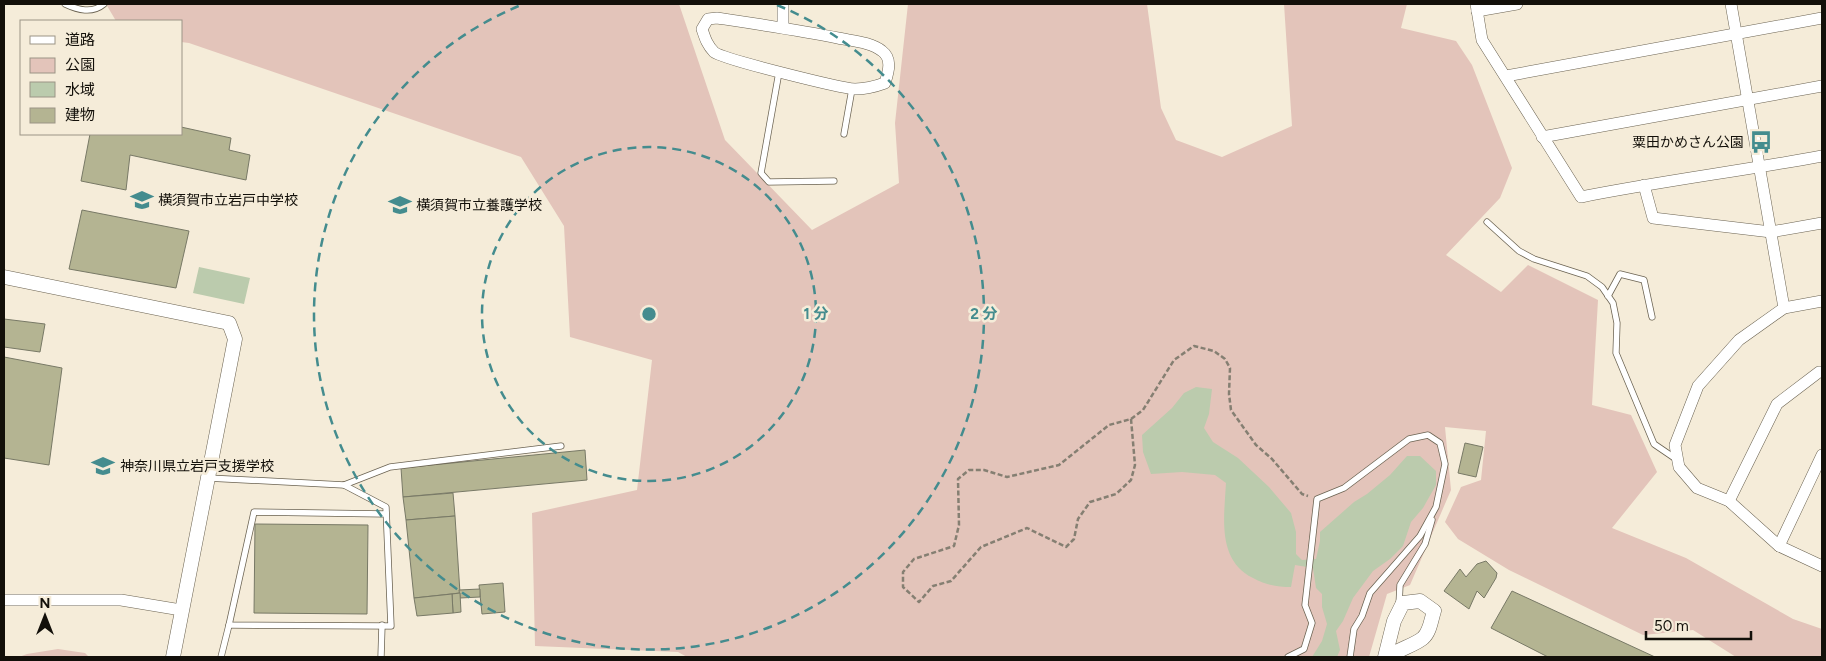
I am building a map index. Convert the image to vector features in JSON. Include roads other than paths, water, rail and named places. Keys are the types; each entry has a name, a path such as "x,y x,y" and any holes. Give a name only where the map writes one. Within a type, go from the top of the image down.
{"street":[{"path":"783,4 783,27"},
{"path":"1517,4 1477,7 1482,40 1581,197 1822,156"},
{"path":"1731,4 1784,308"},
{"path":"716,18 783,27 864,43 882,50 887,56 889,69 885,83 870,89 852,89 779,72 716,54 705,41 702,29 708,19 716,18"},
{"path":"1506,76 1822,18"},
{"path":"1542,137 1822,86"},
{"path":"1644,185 1653,218 1770,232 1822,223"},
{"path":"4,277 229,322 235,338 173,657"},
{"path":"1822,301 1784,308 1739,340 1698,386 1675,445 1679,467 1697,488 1729,501 1779,546 1822,566"},
{"path":"1729,501 1777,404 1818,372 1822,372"},
{"path":"1779,546 1822,455"},
{"path":"4,600 122,600 181,610"},
{"path":"1420,601 1434,612 1430,627 1423,638 1386,657 1394,620 1403,603 1420,601"}],"lane":[{"path":"64,4 82,10 97,10 104,4"},
{"path":"779,72 760,173 769,182 834,181"},
{"path":"844,134 852,89"},
{"path":"1487,222 1519,251 1534,259 1587,276 1602,287 1613,303 1617,323 1616,353 1654,444 1678,460"},
{"path":"1608,296 1620,274 1644,280 1652,317"},
{"path":"1288,657 1304,649 1312,623 1305,605 1317,499 1344,488 1409,438 1428,435 1440,443 1445,464 1425,544 1400,586 1400,609"},
{"path":"208,478 344,485 390,467 561,446"},
{"path":"229,625 391,626 386,508 344,485"},
{"path":"1350,657 1354,629 1362,616 1370,593 1420,536 1436,506"},
{"path":"221,657 254,512 386,514"},
{"path":"381,657 382,625"}],"water":[{"path":"199,267 250,278 244,304 193,293"},
{"path":"1196,387 1212,389 1209,414 1204,428 1213,442 1238,458 1269,487 1291,513 1296,532 1296,554 1302,560 1316,559 1320,532 1354,502 1390,475 1407,456 1420,456 1436,471 1436,485 1423,508 1411,522 1403,546 1390,559 1373,571 1353,598 1343,621 1336,631 1340,650 1337,657 1312,657 1322,641 1327,624 1322,607 1322,594 1316,588 1313,568 1295,565 1291,587 1272,585 1253,578 1241,570 1233,560 1228,549 1224,524 1226,483 1215,475 1182,472 1151,474 1143,452 1142,435 1172,408 1184,393"}],"place":[{"name":"粟田かめさん公園","path":"1761,142"},
{"name":"横須賀市立岩戸中学校","path":"142,200"},
{"name":"横須賀市立養護学校","path":"400,205"},
{"name":"神奈川県立岩戸支援学校","path":"103,466"}]}
